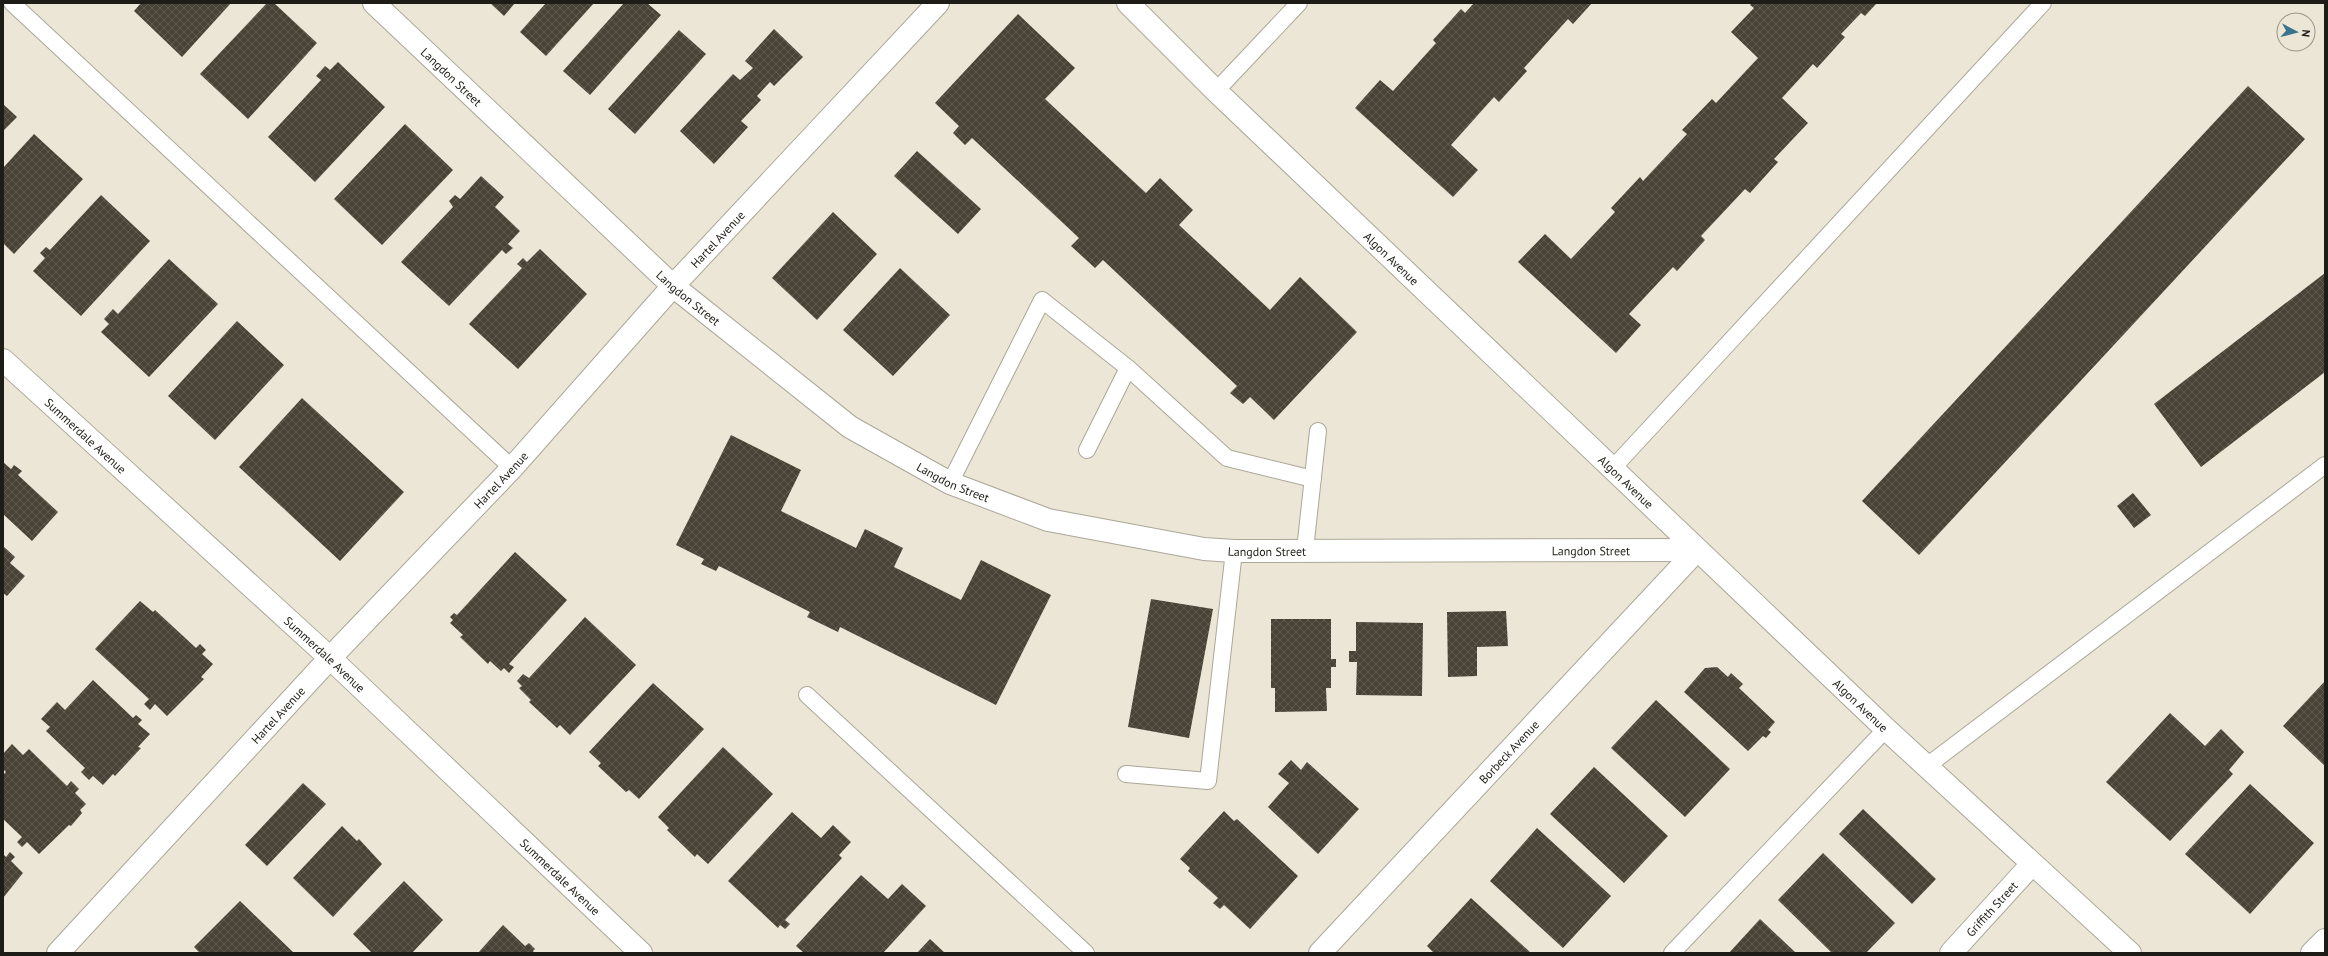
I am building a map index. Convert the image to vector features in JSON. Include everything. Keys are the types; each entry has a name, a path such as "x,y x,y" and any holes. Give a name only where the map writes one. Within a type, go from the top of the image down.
{"street":[{"name":"Langdon Street","path":"374,3 673,286 850,427 950,483 1048,520 1204,549 1234,551 1697,550"},
{"name":"Hartel Avenue","path":"58,953 330,658 512,468 673,286 938,3"},
{"name":"Algon Avenue","path":"1128,3 1216,91 1697,550 1886,729 2130,953"},
{"name":"Summerdale Avenue","path":"3,360 330,658 641,953"},
{"name":"Borbeck Avenue","path":"1320,953 1697,550"},
{"name":"Griffith Street","path":"1951,953 2032,864"},
{"path":"2312,953 2325,940"}],"lane":[{"path":"12,3 512,468"},
{"path":"1216,91 1299,3"},
{"path":"1612,469 2043,3"},
{"path":"950,483 1042,300 1128,368 1227,458 1313,479"},
{"path":"1088,450 1128,368"},
{"path":"1305,550 1318,431"},
{"path":"1927,766 2325,465"},
{"path":"1126,774 1208,781 1234,551"},
{"path":"807,695 1086,953"},
{"path":"1672,953 1886,729"}],"building":[{"path":"141,3 231,3 182,57 134,11"},
{"path":"267,3 274,3 317,43 248,119 200,74"},
{"path":"490,3 515,3 504,16"},
{"path":"546,3 594,3 546,56 520,32"},
{"path":"624,3 647,3 661,15 590,95 563,71"},
{"path":"1474,3 1592,3 1573,24 1568,19 1524,68 1527,71 1499,102 1494,97 1451,145 1478,170 1453,197 1355,108 1380,80 1393,91 1436,43 1433,40 1461,9 1465,13"},
{"path":"1752,3 1877,3 1865,16 1861,13 1841,34 1845,37 1817,68 1813,64 1782,98 1808,123 1774,159 1778,162 1750,193 1745,189 1701,236 1705,240 1677,271 1673,267 1629,314 1641,325 1616,353 1518,262 1545,234 1571,259 1615,212 1611,208 1640,177 1643,181 1687,134 1682,130 1712,99 1716,103 1758,58 1731,32 1754,8 1750,5"},
{"path":"1018,14 1075,68 1045,99 1146,193 1160,178 1193,210 1179,225 1270,310 1300,277 1357,332 1274,420 1250,397 1243,404 1230,393 1237,386 1103,260 1095,268 1071,246 1079,238 972,138 965,145 953,133 959,126 935,103"},
{"path":"774,29 803,57 774,86 770,82 757,96 761,100 741,121 748,127 714,164 680,131 733,74 740,80 753,68 745,61"},
{"path":"679,30 706,54 635,134 608,109"},
{"path":"338,62 385,107 315,182 268,137 321,80 316,76 325,66 330,70"},
{"path":"2248,86 2305,139 1919,555 1862,501"},
{"path":"3,104 17,117 3,131"},
{"path":"405,124 453,170 382,245 334,199"},
{"path":"34,134 83,179 14,254 3,243 3,168"},
{"path":"917,151 981,209 958,234 894,176"},
{"path":"481,176 504,197 495,207 520,231 508,244 513,248 506,254 502,250 449,306 401,262 453,207 449,201 455,195 460,199"},
{"path":"101,195 150,241 81,316 33,271 45,258 40,253 46,247 50,250"},
{"path":"833,212 877,254 817,320 772,278"},
{"path":"540,249 587,294 518,369 469,324 522,268 517,264 523,258 527,262"},
{"path":"169,259 218,304 149,377 101,332 109,324 104,319 113,309 118,314"},
{"path":"900,268 950,315 893,376 843,330"},
{"path":"2325,273 2325,372 2201,467 2154,404"},
{"path":"237,321 284,365 215,440 168,396"},
{"path":"302,398 404,492 340,561 239,467"},
{"path":"731,435 801,470 781,511 856,548 865,529 903,548 894,567 961,600 981,560 1051,595 996,705 840,627 838,632 807,617 810,612 719,566 716,571 701,564 704,559 676,545"},
{"path":"3,462 11,469 14,465 22,471 18,475 58,512 32,541 3,514"},
{"path":"2133,493 2151,515 2134,528 2117,506"},
{"path":"3,546 15,557 10,563 25,576 7,596 3,593"},
{"path":"515,552 567,600 509,664 514,667 509,673 504,668 501,671 490,661 488,664 460,637 463,635 450,623 453,620 450,617 454,613 457,615"},
{"path":"1151,599 1213,609 1189,738 1128,727"},
{"path":"140,601 153,612 155,610 196,648 200,644 206,650 202,654 213,664 201,677 204,679 167,716 155,704 150,710 144,704 149,699 95,649"},
{"path":"1506,611 1508,646 1477,647 1477,676 1448,677 1447,612"},
{"path":"585,617 636,665 570,735 560,725 557,728 529,702 531,700 519,688 522,686 517,681 523,674 529,678"},
{"path":"1271,619 1331,619 1331,659 1336,659 1336,667 1331,667 1331,688 1326,688 1327,711 1275,712 1275,688 1271,688"},
{"path":"1356,622 1423,623 1422,696 1356,695 1357,662 1349,662 1349,651 1356,651"},
{"path":"1717,667 1728,677 1731,673 1743,684 1739,688 1775,722 1768,730 1771,732 1766,738 1763,736 1748,751 1684,692 1705,668"},
{"path":"93,680 133,718 136,715 142,720 138,724 150,734 138,747 141,748 115,776 113,774 103,785 93,776 89,780 81,772 85,768 46,731 50,727 41,719 57,702 65,710"},
{"path":"2325,681 2325,766 2283,726"},
{"path":"653,683 704,729 639,799 629,790 626,792 598,766 601,763 589,752"},
{"path":"1656,700 1730,769 1685,817 1611,748"},
{"path":"2170,713 2205,746 2221,729 2244,752 2229,770 2233,774 2170,841 2106,782"},
{"path":"12,744 23,755 29,749 67,786 71,781 79,789 75,793 86,804 80,810 82,813 71,826 69,825 39,854 27,842 22,847 17,842 22,837 3,819 3,775 6,772 3,769 3,754"},
{"path":"723,747 773,794 708,864 697,854 695,857 667,830 669,828 658,817"},
{"path":"1291,760 1301,770 1307,762 1359,809 1318,854 1268,807 1289,783 1278,774"},
{"path":"1594,767 1668,836 1624,883 1550,814"},
{"path":"303,783 326,804 267,866 245,845"},
{"path":"2250,784 2314,843 2250,914 2185,854"},
{"path":"1863,809 1936,879 1912,904 1839,834"},
{"path":"1224,811 1234,821 1237,819 1298,876 1250,929 1224,905 1220,909 1213,903 1218,898 1188,871 1190,868 1180,859"},
{"path":"792,812 821,838 833,825 851,842 839,855 842,858 785,920 790,924 785,929 780,925 778,928 728,881"},
{"path":"342,826 357,841 359,839 382,864 333,917 293,878"},
{"path":"1537,828 1611,896 1563,948 1490,881"},
{"path":"10,852 15,857 11,861 23,873 3,898 3,854 6,857"},
{"path":"1823,853 1895,923 1866,953 1832,953 1778,900"},
{"path":"861,875 888,899 902,884 926,906 883,953 804,953 796,946"},
{"path":"404,881 443,920 412,953 372,953 353,934"},
{"path":"1471,898 1531,953 1434,953 1427,946"},
{"path":"240,901 294,953 200,953 194,947"},
{"path":"1760,919 1796,953 1729,953"},
{"path":"503,925 525,946 529,943 535,949 533,951 534,953 478,953"},
{"path":"930,939 945,953 917,953"}]}
